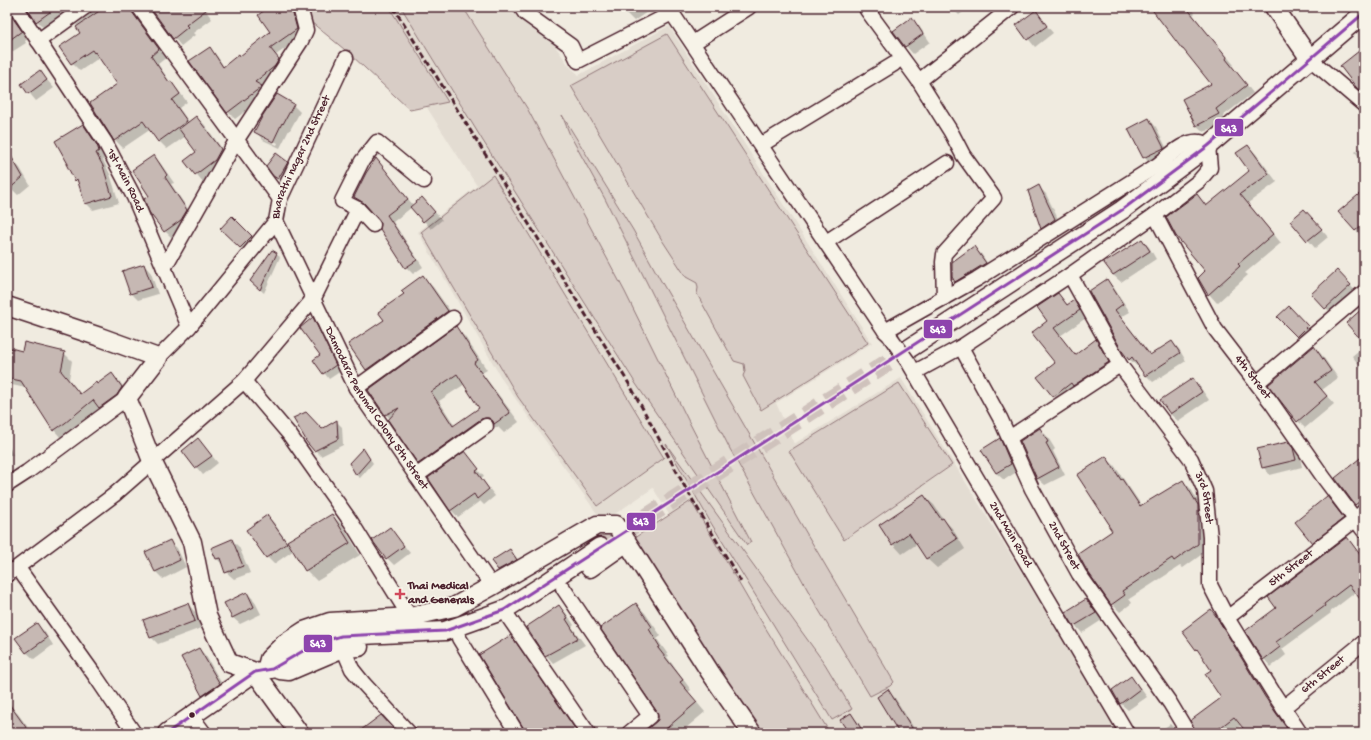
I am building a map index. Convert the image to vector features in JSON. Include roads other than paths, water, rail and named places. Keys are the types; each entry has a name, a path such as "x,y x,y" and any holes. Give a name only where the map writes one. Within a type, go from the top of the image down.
{"street":[{"name":"1st Main Road","path":"16,7 105,142 134,197 189,327"},
{"path":"38,41 85,7"},
{"path":"139,7 280,199"},
{"path":"164,268 236,141 302,41 306,30 300,7"},
{"path":"693,43 749,7"},
{"path":"871,7 867,10 919,81 951,132 963,155 994,198 944,254 944,298"},
{"path":"919,81 1012,7"},
{"path":"1274,7 1310,59 1364,105"},
{"name":"2nd Main Road","path":"527,9 570,46 578,61 672,13 888,335 910,362 1127,733"},
{"path":"910,362 1122,210 1208,146 1364,13"},
{"name":"Bharathi nagar 2nd Street","path":"189,327 276,221 280,199 346,58"},
{"path":"761,145 894,64"},
{"path":"373,225 358,209 342,201 362,161 378,142 424,181"},
{"path":"888,335 944,298 984,275 1156,166 1181,146 1194,142 1201,142 1208,146"},
{"path":"910,362 961,347 1070,275 1155,215 1199,181 1210,168 1208,146"},
{"path":"826,242 947,163"},
{"path":"134,733 96,677 13,571 114,495 244,381 314,298 358,209"},
{"name":"4th Street","path":"1155,215 1215,330 1271,402 1324,478 1360,515 1364,531"},
{"name":"Damodara Perumal Colony 5th Street","path":"276,221 356,388 492,586"},
{"name":"3rd Street","path":"1070,275 1120,365 1191,459 1204,491 1210,537 1210,585 1227,618 1300,733"},
{"path":"1256,383 1364,292"},
{"path":"7,306 158,358"},
{"path":"356,388 453,318"},
{"path":"7,485 27,472 127,398 158,358 189,327"},
{"name":"2nd Street","path":"961,347 1000,418 1032,489 1079,574 1170,703 1188,733"},
{"path":"1009,438 1120,365"},
{"path":"244,381 289,434 351,522 410,617"},
{"path":"127,398 152,461 192,542 207,616 229,663 264,670 289,671 343,648 435,642 474,634 509,618 563,588 628,542"},
{"path":"416,476 486,426"},
{"name":"5th Street","path":"1227,618 1360,515"},
{"path":"264,670 269,659 284,644 304,631 330,622 410,617 454,607 596,525 616,525 710,672 752,733"},
{"path":"167,733 264,670 315,644 341,636 446,632 504,610 600,547"},
{"path":"563,588 650,716 629,733"},
{"path":"509,618 588,733"},
{"path":"459,638 517,733"},
{"name":"6th Street","path":"1283,708 1364,642"},
{"path":"343,648 352,669 409,733"},
{"path":"264,670 299,733"},
{"path":"192,717 204,733"}],"tunnel":[{"path":"600,547 907,350"}],"railway":[{"path":"393,7 631,387 685,487 741,582"}],"place":[{"name":"Thai Medical and Generals","path":"400,594"}]}
